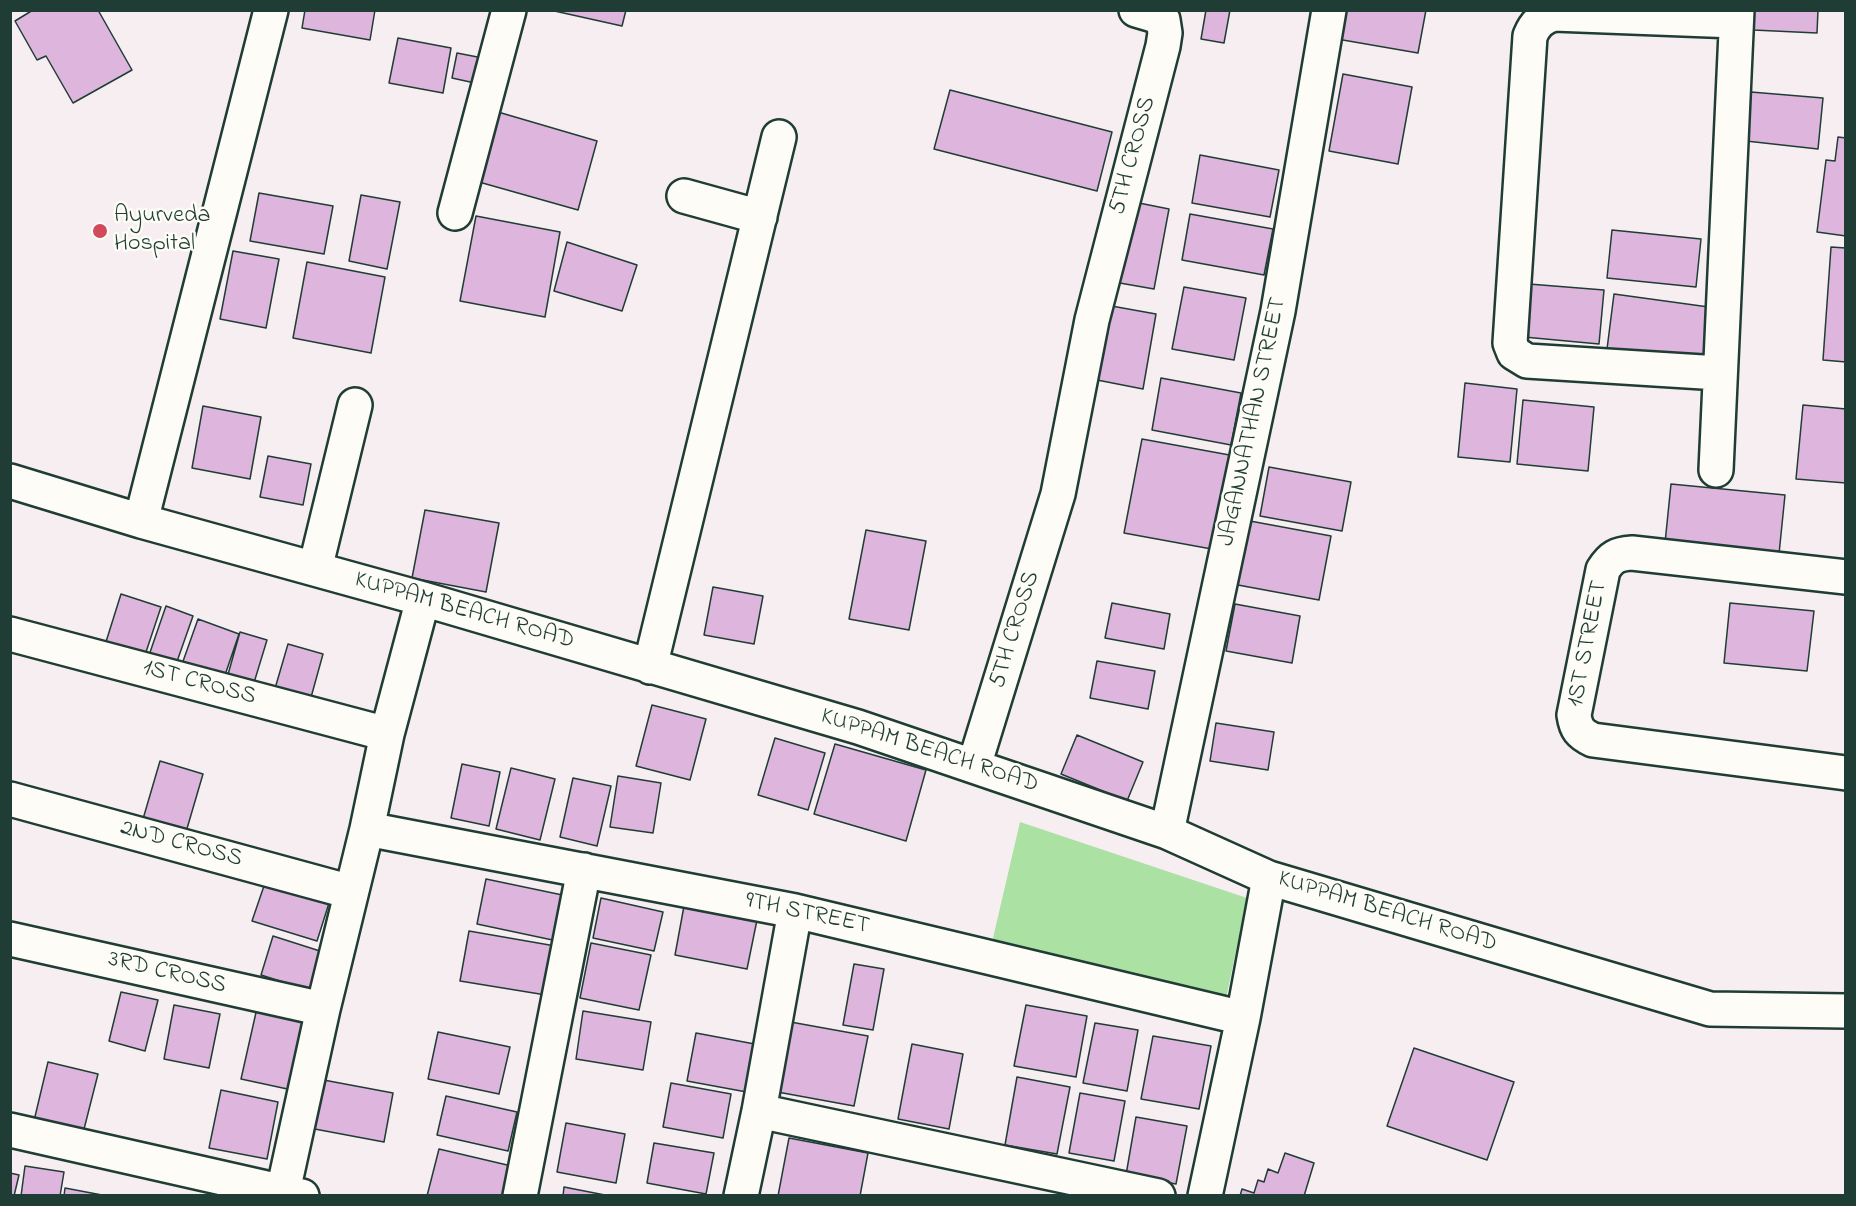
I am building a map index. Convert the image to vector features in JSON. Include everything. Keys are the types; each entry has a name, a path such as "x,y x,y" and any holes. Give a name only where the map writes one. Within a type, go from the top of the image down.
{"street":[{"path":"141,521 271,10"},
{"path":"455,213 509,10"},
{"name":"5TH CROSS","path":"974,766 1058,494 1092,320 1165,33 1163,20 1136,10"},
{"name":"JAGANNATHAN STREET","path":"1167,832 1278,310 1329,10"},
{"path":"1716,470 1736,16 1554,14 1544,17 1534,27 1530,36 1510,343 1514,353 1527,361 1719,373"},
{"path":"650,667 779,137"},
{"path":"684,196 760,217"},
{"path":"315,569 355,405"},
{"name":"KUPPAM BEACH ROAD","path":"10,481 141,521 423,599 858,727 1167,832 1269,878 1710,1009 1845,1011"},
{"name":"1ST STREET","path":"1845,577 1632,553 1612,557 1603,570 1574,715 1576,727 1582,735 1593,740 1845,773"},
{"path":"10,1130 289,1194 323,1009 367,829 387,734 423,599"},
{"name":"1ST CROSS","path":"10,634 387,734"},
{"name":"2ND CROSS","path":"10,799 351,892"},
{"name":"9TH STREET","path":"367,829 795,911 1243,1018"},
{"path":"520,1196 584,870"},
{"path":"1205,1196 1243,1018 1269,878"},
{"path":"741,1196 795,911"},
{"name":"3RD CROSS","path":"10,939 323,1009"},
{"path":"759,1110 1158,1196"}],"green space":[{"path":"1020,822 1247,898 1224,1008 990,951"}],"building":[{"path":"33,10 98,10 132,70 73,103 46,56 37,60 15,21"},
{"path":"305,10 375,10 370,40 302,28"},
{"path":"550,10 626,10 622,26"},
{"path":"1206,10 1230,10 1224,43 1201,39"},
{"path":"1342,10 1426,10 1418,53 1337,39"},
{"path":"1753,10 1818,10 1817,33 1753,30"},
{"path":"398,38 451,48 443,93 389,83"},
{"path":"457,53 498,61 493,87 452,78"},
{"path":"1343,74 1412,87 1398,164 1329,151"},
{"path":"950,90 1112,132 1097,191 934,149"},
{"path":"1751,92 1823,98 1818,149 1746,141"},
{"path":"498,112 597,141 578,210 479,182"},
{"path":"1838,137 1846,138 1846,236 1817,232 1826,160 1835,161"},
{"path":"1200,155 1279,170 1270,217 1192,203"},
{"path":"259,193 333,206 324,254 250,241"},
{"path":"361,195 400,202 387,269 349,261"},
{"path":"1129,201 1169,209 1154,289 1114,282"},
{"path":"1190,214 1273,229 1264,275 1182,260"},
{"path":"476,216 560,232 545,317 460,301"},
{"path":"1612,230 1701,239 1696,287 1607,278"},
{"path":"567,242 637,265 622,311 554,291"},
{"path":"1831,247 1846,248 1846,362 1823,360"},
{"path":"233,251 279,259 266,328 220,319"},
{"path":"307,262 385,277 371,353 293,338"},
{"path":"1529,284 1604,290 1599,344 1524,337"},
{"path":"1184,287 1246,298 1234,360 1172,349"},
{"path":"1614,294 1716,308 1708,363 1607,349"},
{"path":"1106,305 1156,314 1143,389 1092,379"},
{"path":"1161,378 1241,393 1231,445 1152,430"},
{"path":"1465,383 1517,389 1510,462 1458,457"},
{"path":"1523,400 1594,407 1588,471 1517,464"},
{"path":"1803,405 1846,409 1846,483 1796,479"},
{"path":"203,406 261,417 250,479 192,468"},
{"path":"1142,439 1235,456 1217,550 1124,533"},
{"path":"268,456 311,464 303,505 260,497"},
{"path":"1269,467 1351,482 1342,531 1260,516"},
{"path":"1671,484 1785,495 1779,554 1665,543"},
{"path":"425,510 499,523 486,592 412,578"},
{"path":"1250,521 1331,536 1319,600 1238,585"},
{"path":"866,530 926,541 909,630 849,619"},
{"path":"713,587 763,596 754,644 704,635"},
{"path":"121,594 161,607 144,658 105,645"},
{"path":"1112,603 1170,614 1164,649 1105,638"},
{"path":"1730,603 1814,611 1807,671 1724,663"},
{"path":"1235,604 1300,616 1292,663 1226,651"},
{"path":"166,606 193,616 174,670 147,661"},
{"path":"198,619 239,634 223,681 181,667"},
{"path":"240,632 267,640 253,686 227,678"},
{"path":"288,644 323,654 310,701 274,692"},
{"path":"1097,661 1155,671 1148,709 1090,698"},
{"path":"652,705 706,719 690,780 636,766"},
{"path":"1216,723 1274,732 1268,770 1210,761"},
{"path":"1077,735 1143,762 1127,801 1061,774"},
{"path":"775,738 825,753 808,810 758,795"},
{"path":"835,744 926,770 906,841 814,814"},
{"path":"160,761 203,774 186,832 143,819"},
{"path":"462,764 500,772 489,826 451,818"},
{"path":"511,768 555,779 540,840 496,829"},
{"path":"618,776 661,783 653,833 610,827"},
{"path":"573,778 611,786 597,846 560,837"},
{"path":"486,879 572,897 562,942 477,924"},
{"path":"266,880 330,900 317,941 252,921"},
{"path":"601,898 663,912 654,951 593,938"},
{"path":"684,906 757,920 747,969 675,955"},
{"path":"469,931 561,947 552,996 460,981"},
{"path":"273,936 323,952 311,991 261,975"},
{"path":"591,943 651,955 639,1010 580,998"},
{"path":"854,964 884,969 873,1030 843,1025"},
{"path":"121,992 158,1000 145,1051 109,1041"},
{"path":"174,1005 220,1014 209,1068 164,1059"},
{"path":"1026,1005 1087,1016 1076,1077 1014,1066"},
{"path":"257,1008 308,1020 292,1090 241,1079"},
{"path":"583,1011 651,1022 643,1070 576,1059"},
{"path":"785,1021 868,1036 854,1106 772,1091"},
{"path":"1095,1023 1138,1030 1127,1091 1083,1083"},
{"path":"438,1032 510,1047 499,1094 428,1079"},
{"path":"696,1033 760,1045 752,1093 687,1081"},
{"path":"1153,1036 1211,1046 1199,1109 1141,1099"},
{"path":"912,1044 963,1054 949,1129 898,1119"},
{"path":"1414,1048 1514,1082 1487,1160 1387,1126"},
{"path":"48,1062 98,1074 82,1137 33,1125"},
{"path":"1017,1077 1070,1087 1057,1154 1005,1145"},
{"path":"313,1078 393,1093 384,1142 304,1127"},
{"path":"671,1083 731,1094 723,1138 663,1127"},
{"path":"221,1090 278,1102 267,1159 209,1148"},
{"path":"1080,1093 1125,1101 1114,1161 1069,1153"},
{"path":"446,1096 517,1112 508,1151 437,1135"},
{"path":"1136,1117 1187,1126 1176,1184 1126,1175"},
{"path":"566,1123 625,1134 616,1183 557,1172"},
{"path":"789,1138 868,1153 860,1196 778,1196"},
{"path":"654,1143 714,1153 706,1194 647,1183"},
{"path":"439,1149 520,1168 513,1196 427,1196"},
{"path":"1285,1153 1314,1163 1304,1196 1240,1196 1242,1189 1254,1193 1258,1180 1264,1182 1268,1169 1278,1173"},
{"path":"25,1166 64,1172 60,1196 21,1196"},
{"path":"10,1173 19,1175 14,1196 10,1196"},
{"path":"564,1187 610,1196 563,1196"},
{"path":"65,1188 102,1195 102,1196 64,1196"}],"place":[{"name":"Ayurveda Hospital","path":"100,231"}]}
